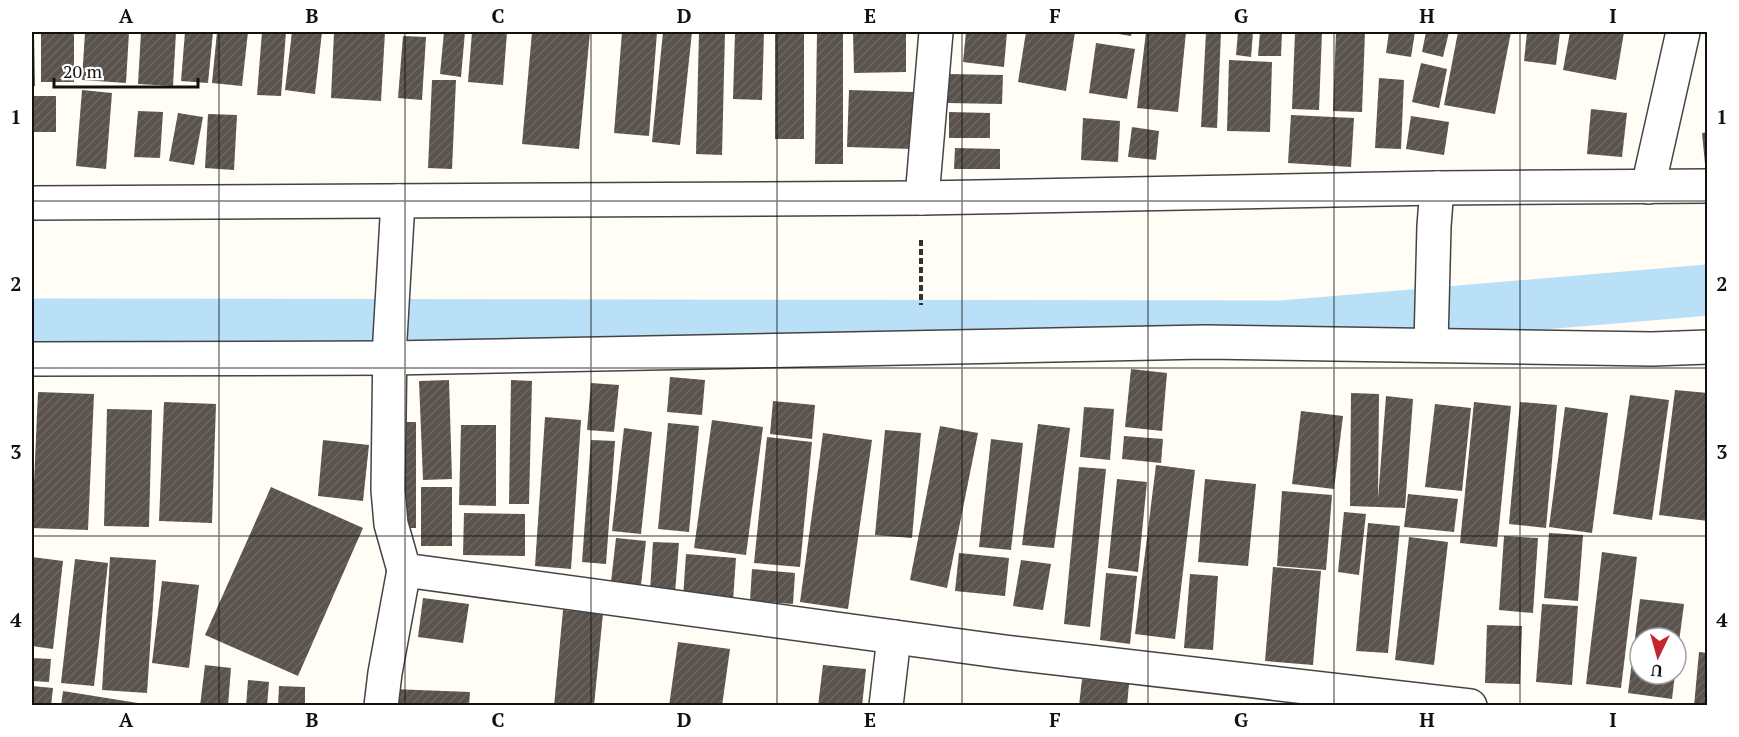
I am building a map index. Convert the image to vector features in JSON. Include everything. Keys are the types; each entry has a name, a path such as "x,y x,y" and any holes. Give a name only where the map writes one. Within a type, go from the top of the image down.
{"street":[{"path":"922,198 936,32"},
{"path":"1648,187 1683,32"},
{"path":"32,203 922,198 1437,188 1707,186"},
{"path":"1432,335 1437,188"},
{"path":"381,705 404,570 391,524 388,490 390,348 398,201"},
{"path":"32,359 390,348 1193,342 1432,335 1652,349 1707,347"},
{"path":"404,570 1005,652 1432,703 1470,705"},
{"path":"886,705 894,636"}],"path":[{"path":"921,239 921,306"}],"building":[{"path":"32,32 34,32 35,86 32,86"},
{"path":"41,32 74,32 74,82 41,82"},
{"path":"85,32 129,32 126,83 82,80"},
{"path":"141,32 176,32 173,86 138,84"},
{"path":"185,32 213,32 208,83 181,81"},
{"path":"217,32 248,32 242,86 212,83"},
{"path":"262,32 286,32 281,96 257,95"},
{"path":"292,32 322,32 315,94 285,90"},
{"path":"334,32 385,32 381,101 331,98"},
{"path":"444,32 465,32 461,77 440,74"},
{"path":"472,32 507,32 503,85 468,82"},
{"path":"532,32 590,32 579,149 522,144"},
{"path":"622,32 657,32 649,136 614,133"},
{"path":"663,32 692,32 680,145 652,142"},
{"path":"699,32 725,32 722,155 696,154"},
{"path":"735,32 764,32 762,100 733,99"},
{"path":"775,32 804,32 804,139 775,139"},
{"path":"817,32 843,32 843,164 815,164"},
{"path":"853,32 906,32 906,72 854,73"},
{"path":"966,32 1007,32 1004,67 963,62"},
{"path":"1026,32 1075,32 1066,91 1018,82"},
{"path":"1106,32 1132,32 1131,36"},
{"path":"1146,32 1186,32 1178,112 1137,108"},
{"path":"1206,32 1221,32 1217,128 1201,127"},
{"path":"1238,32 1253,32 1251,57 1236,55"},
{"path":"1260,32 1282,32 1281,56 1258,56"},
{"path":"1295,32 1322,32 1319,110 1292,109"},
{"path":"1336,32 1365,32 1362,112 1333,111"},
{"path":"1389,32 1415,32 1411,57 1386,53"},
{"path":"1426,32 1449,32 1443,57 1422,52"},
{"path":"1458,32 1511,32 1495,114 1444,105"},
{"path":"1527,32 1560,32 1556,65 1524,61"},
{"path":"1570,32 1624,32 1616,80 1563,70"},
{"path":"403,36 426,37 422,100 398,98"},
{"path":"1096,43 1135,49 1127,99 1089,93"},
{"path":"1229,60 1272,62 1270,132 1227,131"},
{"path":"1421,63 1447,69 1439,108 1412,102"},
{"path":"948,74 1003,75 1002,104 948,103"},
{"path":"1379,78 1404,80 1401,149 1375,148"},
{"path":"432,80 456,80 452,169 428,168"},
{"path":"82,90 112,93 106,169 76,166"},
{"path":"849,90 913,92 912,149 847,147"},
{"path":"32,96 56,96 56,132 32,132"},
{"path":"1591,109 1627,113 1622,157 1587,154"},
{"path":"138,111 163,112 160,158 134,157"},
{"path":"949,112 990,113 990,138 949,138"},
{"path":"178,113 203,117 194,165 169,161"},
{"path":"208,114 237,115 234,170 205,168"},
{"path":"1291,115 1354,118 1351,167 1288,163"},
{"path":"1411,116 1449,122 1444,155 1406,149"},
{"path":"1083,118 1120,121 1118,162 1081,160"},
{"path":"1132,127 1159,131 1156,160 1128,157"},
{"path":"1708,132 1708,164 1705,164 1702,133"},
{"path":"955,148 1000,149 1000,169 954,169"},
{"path":"1131,369 1167,373 1162,431 1125,427"},
{"path":"670,377 705,380 702,415 667,412"},
{"path":"449,380 452,479 423,480 419,381"},
{"path":"511,380 532,381 529,504 509,504"},
{"path":"591,383 619,385 614,432 587,430"},
{"path":"1675,390 1708,393 1708,521 1659,515"},
{"path":"38,392 94,394 88,530 32,528"},
{"path":"1351,393 1379,394 1378,499 1386,396 1413,399 1405,508 1350,506"},
{"path":"1630,395 1669,400 1652,520 1613,514"},
{"path":"773,401 815,405 812,439 770,434"},
{"path":"164,402 216,404 212,523 159,521"},
{"path":"1474,402 1511,406 1497,547 1460,543"},
{"path":"1520,402 1557,405 1546,528 1509,524"},
{"path":"1435,404 1471,408 1462,491 1425,487"},
{"path":"1084,407 1114,409 1110,460 1080,457"},
{"path":"1565,407 1608,413 1592,533 1549,527"},
{"path":"107,409 152,410 149,527 104,526"},
{"path":"1301,411 1343,416 1334,489 1292,484"},
{"path":"545,417 581,420 571,569 535,566"},
{"path":"712,420 763,427 746,555 694,548"},
{"path":"398,422 416,422 416,528 398,528"},
{"path":"668,423 699,426 689,532 658,529"},
{"path":"1038,424 1070,428 1054,548 1022,545"},
{"path":"461,425 496,425 496,506 459,505"},
{"path":"940,426 978,433 947,588 910,580"},
{"path":"624,428 652,432 641,534 612,531"},
{"path":"885,430 921,433 912,538 875,535"},
{"path":"823,433 872,440 848,609 800,602"},
{"path":"1124,436 1163,439 1161,463 1122,459"},
{"path":"767,437 812,442 800,567 754,563"},
{"path":"991,439 1023,443 1011,550 979,547"},
{"path":"323,440 369,445 363,501 318,496"},
{"path":"591,440 615,441 606,564 582,562"},
{"path":"1156,465 1195,470 1175,639 1135,634"},
{"path":"1079,467 1106,469 1090,627 1064,624"},
{"path":"1117,479 1147,482 1138,572 1108,568"},
{"path":"1205,479 1256,484 1248,566 1198,562"},
{"path":"271,487 363,528 298,676 205,635"},
{"path":"421,487 452,487 452,546 421,546"},
{"path":"1282,491 1332,495 1326,570 1277,566"},
{"path":"1408,494 1458,499 1454,532 1404,527"},
{"path":"1344,512 1366,514 1359,575 1338,572"},
{"path":"464,513 525,514 525,556 463,555"},
{"path":"1368,523 1400,526 1388,653 1356,651"},
{"path":"1549,533 1583,535 1578,601 1544,598"},
{"path":"1504,536 1538,538 1533,613 1499,610"},
{"path":"1409,537 1448,542 1434,665 1395,660"},
{"path":"616,538 646,541 641,585 611,582"},
{"path":"653,542 679,543 675,593 650,591"},
{"path":"1602,552 1637,557 1621,688 1586,684"},
{"path":"959,553 1009,558 1005,596 955,591"},
{"path":"686,554 736,558 733,601 683,598"},
{"path":"32,557 63,561 53,649 32,646"},
{"path":"110,557 156,560 147,693 102,690"},
{"path":"75,559 108,563 94,686 61,683"},
{"path":"1021,560 1051,564 1043,610 1013,606"},
{"path":"1273,567 1321,571 1313,665 1265,661"},
{"path":"752,569 795,573 793,604 750,601"},
{"path":"1106,573 1137,576 1130,644 1100,640"},
{"path":"1190,574 1218,576 1213,650 1184,648"},
{"path":"162,581 199,585 189,668 152,663"},
{"path":"423,598 469,604 463,643 418,637"},
{"path":"1640,599 1684,604 1681,626 1637,626"},
{"path":"1542,604 1578,606 1572,685 1536,682"},
{"path":"563,610 603,613 594,706 554,706"},
{"path":"1487,625 1522,626 1520,684 1485,683"},
{"path":"678,642 730,649 722,706 669,706"},
{"path":"1699,652 1708,653 1708,706 1694,706"},
{"path":"32,658 51,659 49,682 32,681"},
{"path":"205,665 231,668 228,706 200,706"},
{"path":"823,665 866,669 862,706 818,706"},
{"path":"1082,679 1129,684 1127,706 1079,706"},
{"path":"248,680 269,682 267,706 246,706"},
{"path":"32,686 53,688 51,706 32,706"},
{"path":"279,686 305,687 305,706 278,706"},
{"path":"1629,686 1674,686 1672,699 1628,693"},
{"path":"392,689 470,692 469,706 392,706"},
{"path":"63,691 144,704 144,706 61,706"}],"waterway":[{"path":"32,324 1282,326 1708,290"}]}
